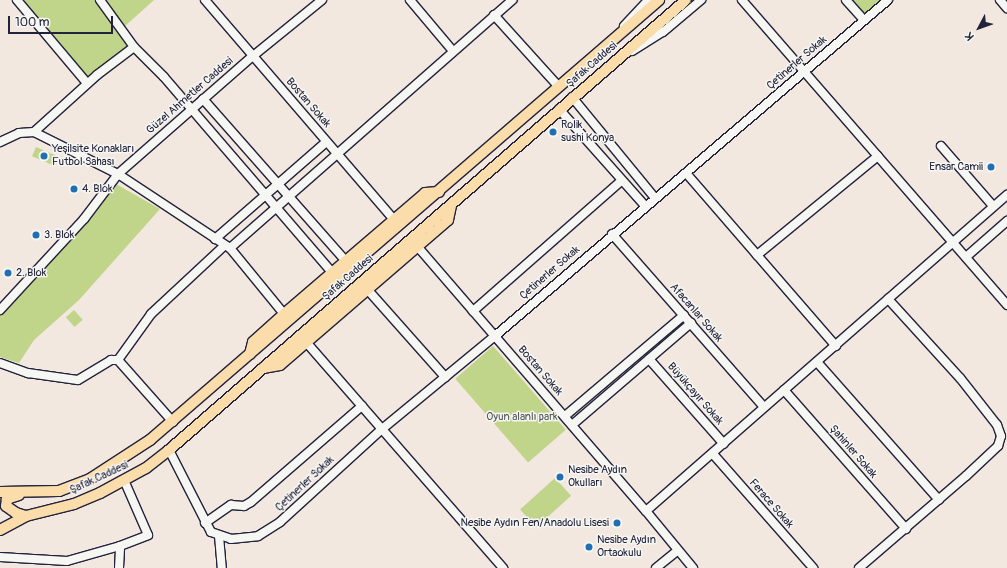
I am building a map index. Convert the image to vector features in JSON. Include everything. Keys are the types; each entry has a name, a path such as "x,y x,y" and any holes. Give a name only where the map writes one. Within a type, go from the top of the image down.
{"main road":[{"name":"Şafak Caddesi","path":"0,492 23,493 59,491 90,479 129,456 174,422 659,0"},
{"name":"Şafak Caddesi","path":"0,530 26,516 74,504 124,480 169,450 451,206 559,108 686,0"},
{"path":"643,14 654,27"},
{"path":"250,355 253,342 332,272 426,193 439,192"},
{"path":"261,369 280,365 448,220 451,206"},
{"path":"23,493 7,500 6,506 16,513 26,516"}],"street":[{"path":"17,0 88,83"},
{"path":"100,0 134,47 164,77 332,272"},
{"name":"Bostan Sokak","path":"205,0 394,220"},
{"name":"Güzel Ahmetler Caddesi","path":"0,310 84,219 118,174 253,56 322,0"},
{"path":"410,0 453,51"},
{"path":"118,360 151,314 227,246 276,207 512,0"},
{"path":"609,44 648,0"},
{"path":"619,58 652,39 701,0"},
{"path":"742,0 1007,305"},
{"path":"846,0 864,20"},
{"name":"Çetinerler Sokak","path":"219,536 231,538 258,536 280,522 382,429 495,336 612,234 686,174 888,0"},
{"path":"1000,0 1007,8"},
{"path":"494,15 560,87"},
{"path":"34,132 88,83 134,47"},
{"path":"572,97 655,198"},
{"path":"203,99 346,261"},
{"path":"559,108 645,206"},
{"path":"0,142 19,133 34,132 118,174 227,246 284,314"},
{"path":"216,239 326,142"},
{"path":"941,146 993,206"},
{"path":"757,255 878,156"},
{"path":"686,174 836,346"},
{"path":"473,311 622,180"},
{"path":"646,511 713,454 764,407 836,346 1007,195"},
{"path":"966,257 1007,222"},
{"name":"Afacanlar Sokak","path":"612,234 764,407"},
{"name":"Bostan Sokak","path":"417,246 646,511 693,568"},
{"path":"367,289 445,377"},
{"path":"859,568 906,529 998,446 1001,436 997,425 960,378 888,299"},
{"path":"564,416 684,315"},
{"path":"572,425 691,324"},
{"path":"306,342 503,568"},
{"name":"Büyükçayır Sokak","path":"649,359 724,444"},
{"path":"0,363 28,373 78,380 111,360 118,360 174,422"},
{"path":"817,362 939,500"},
{"name":"Şahinler Sokak","path":"784,390 906,529"},
{"path":"205,523 231,506 244,506 251,502 362,406"},
{"path":"169,450 205,523 211,532 219,536 222,568"},
{"name":"Ferace Sokak","path":"713,454 813,568"},
{"path":"0,556 67,561 120,546 148,535 124,480"},
{"path":"119,568 120,546"},
{"path":"656,568 678,550"}],"green space":[{"path":"19,0 94,0 128,47 91,78 88,77"},
{"path":"101,0 154,0 124,27"},
{"path":"851,0 882,0 864,14"},
{"name":"Yeşilsite Konakları Futbol Sahası","path":"36,147 55,155 51,164 32,156"},
{"path":"116,184 160,209 79,300 34,340 19,363 0,357 0,314"},
{"path":"74,310 83,320 75,327 66,317"},
{"name":"Oyun alanlı park","path":"493,346 566,430 528,463 455,379"},
{"path":"555,478 571,496 536,527 520,509"}],"place":[{"name":"Rolik sushi Konya","path":"553,132"},
{"name":"Yeşilsite Konakları Futbol Sahası","path":"44,156"},
{"name":"Ensar Camii","path":"991,167"},
{"name":"4. Blok","path":"74,189"},
{"name":"3. Blok","path":"36,235"},
{"name":"2. Blok","path":"8,273"},
{"name":"Nesibe Aydın Okulları","path":"560,477"},
{"name":"Nesibe Aydın Fen/Anadolu Lisesi","path":"617,523"},
{"name":"Nesibe Aydın Ortaokulu","path":"589,547"}]}
